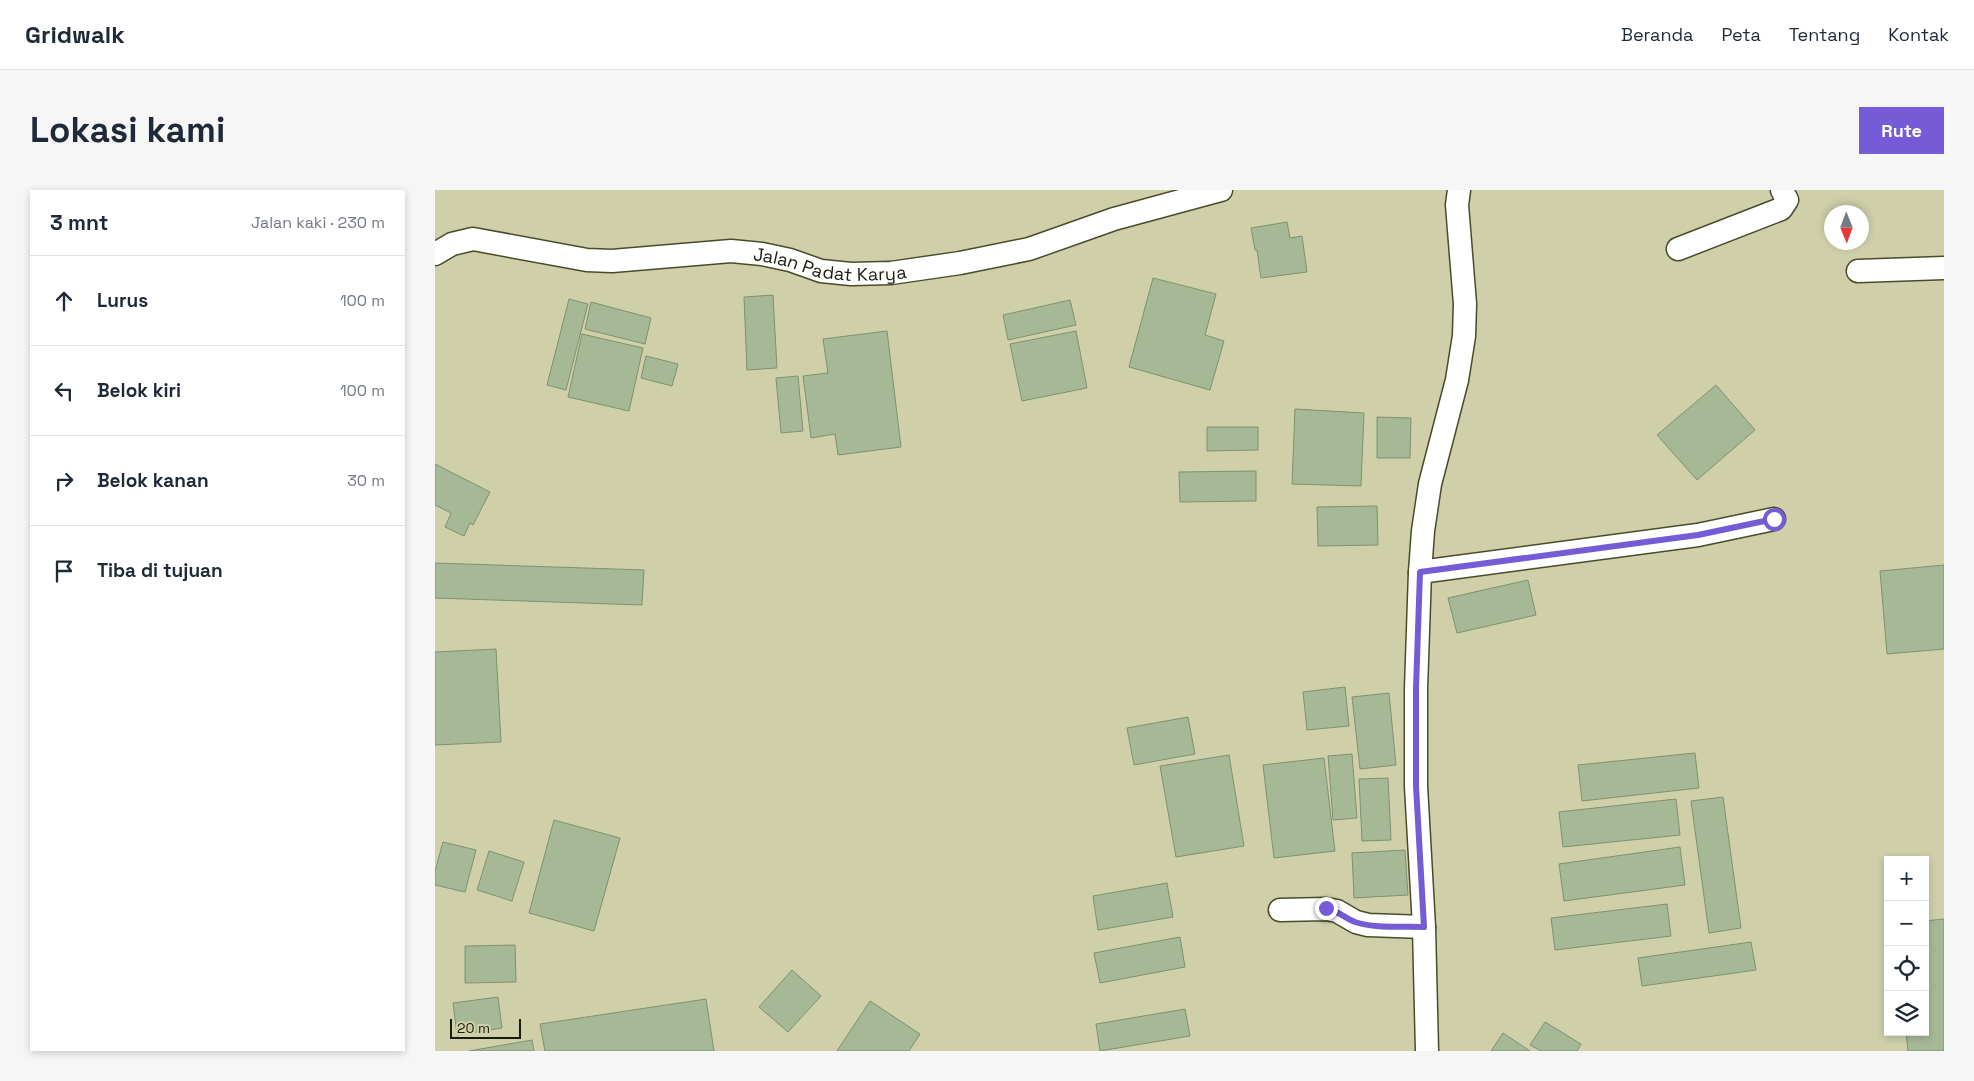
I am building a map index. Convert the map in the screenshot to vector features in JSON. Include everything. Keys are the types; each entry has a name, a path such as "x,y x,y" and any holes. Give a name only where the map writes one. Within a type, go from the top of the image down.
{"street":[{"name":"Jalan Padat Karya","path":"435,254 452,244 473,239 587,260 612,261 731,251 762,254 790,260 821,272 851,274 891,273 960,263 1029,249 1114,219 1221,190"},
{"path":"1427,1051 1424,927 1416,786 1416,688 1420,572 1423,531 1430,484 1457,380 1464,336 1465,304 1457,206 1459,190"},
{"path":"1678,249 1781,209 1787,200 1783,190"},
{"path":"1858,271 1944,268"},
{"path":"1420,572 1698,535 1774,519"},
{"path":"1280,910 1326,908 1337,911 1356,922 1368,925 1424,927"}],"building":[{"path":"1287,222 1290,238 1302,236 1307,272 1261,278 1257,250 1255,250 1251,228"},
{"path":"1153,278 1216,294 1205,335 1224,341 1210,390 1129,367"},
{"path":"773,295 777,368 747,370 744,297"},
{"path":"569,299 588,304 566,390 547,385"},
{"path":"1070,300 1076,325 1008,340 1003,315"},
{"path":"591,302 651,318 645,344 585,329"},
{"path":"887,331 901,447 838,455 835,434 811,438 803,376 828,373 823,339"},
{"path":"1076,331 1087,388 1022,401 1010,344"},
{"path":"582,334 643,348 629,411 568,397"},
{"path":"646,356 678,364 672,386 641,378"},
{"path":"798,376 803,431 781,433 776,378"},
{"path":"1716,385 1755,430 1697,480 1657,435"},
{"path":"1295,409 1364,413 1361,486 1292,484"},
{"path":"1377,417 1411,418 1410,458 1377,458"},
{"path":"1207,427 1258,427 1258,450 1207,451"},
{"path":"435,464 490,492 473,525 470,523 464,536 445,527 451,513 435,505"},
{"path":"1256,471 1256,501 1180,502 1179,472"},
{"path":"1377,506 1378,545 1318,546 1317,507"},
{"path":"435,563 644,570 642,605 435,598"},
{"path":"1944,565 1944,649 1887,654 1880,571"},
{"path":"1528,580 1536,615 1457,633 1448,598"},
{"path":"496,649 501,742 435,745 435,652"},
{"path":"1345,687 1349,726 1307,730 1303,692"},
{"path":"1389,693 1396,765 1360,769 1352,697"},
{"path":"1188,717 1195,754 1134,765 1127,728"},
{"path":"1695,753 1699,788 1582,801 1578,765"},
{"path":"1352,754 1357,818 1333,820 1328,756"},
{"path":"1229,755 1244,846 1176,857 1160,766"},
{"path":"1324,758 1335,851 1274,858 1263,765"},
{"path":"1388,778 1391,840 1362,841 1359,779"},
{"path":"1723,797 1741,928 1709,933 1691,801"},
{"path":"1676,799 1680,835 1563,847 1559,812"},
{"path":"554,820 620,838 594,931 529,913"},
{"path":"443,842 476,850 465,892 435,885 435,871"},
{"path":"1680,847 1685,885 1564,901 1559,864"},
{"path":"1405,850 1408,895 1354,898 1352,853"},
{"path":"489,851 524,862 512,901 477,890"},
{"path":"1167,883 1173,917 1098,930 1093,896"},
{"path":"1667,904 1671,936 1555,950 1551,918"},
{"path":"1944,919 1944,1051 1908,1051 1906,1036 1929,1036 1929,921"},
{"path":"1180,937 1185,967 1100,983 1094,953"},
{"path":"1751,942 1756,970 1642,986 1638,958"},
{"path":"515,945 516,982 465,983 465,946"},
{"path":"792,970 821,996 788,1032 759,1007"},
{"path":"498,997 502,1028 457,1035 453,1003"},
{"path":"706,999 714,1051 545,1051 540,1024"},
{"path":"870,1001 920,1034 909,1051 837,1051"},
{"path":"1185,1009 1190,1036 1100,1051 1096,1024"},
{"path":"1545,1022 1581,1044 1577,1051 1541,1051 1530,1045"},
{"path":"1503,1033 1530,1051 1491,1051"},
{"path":"532,1040 534,1051 469,1051"}],"route":[{"path":"1326,908 1337,911 1356,922 1368,925 1424,927 1416,786 1416,688 1420,572 1698,535 1774,519"}]}
